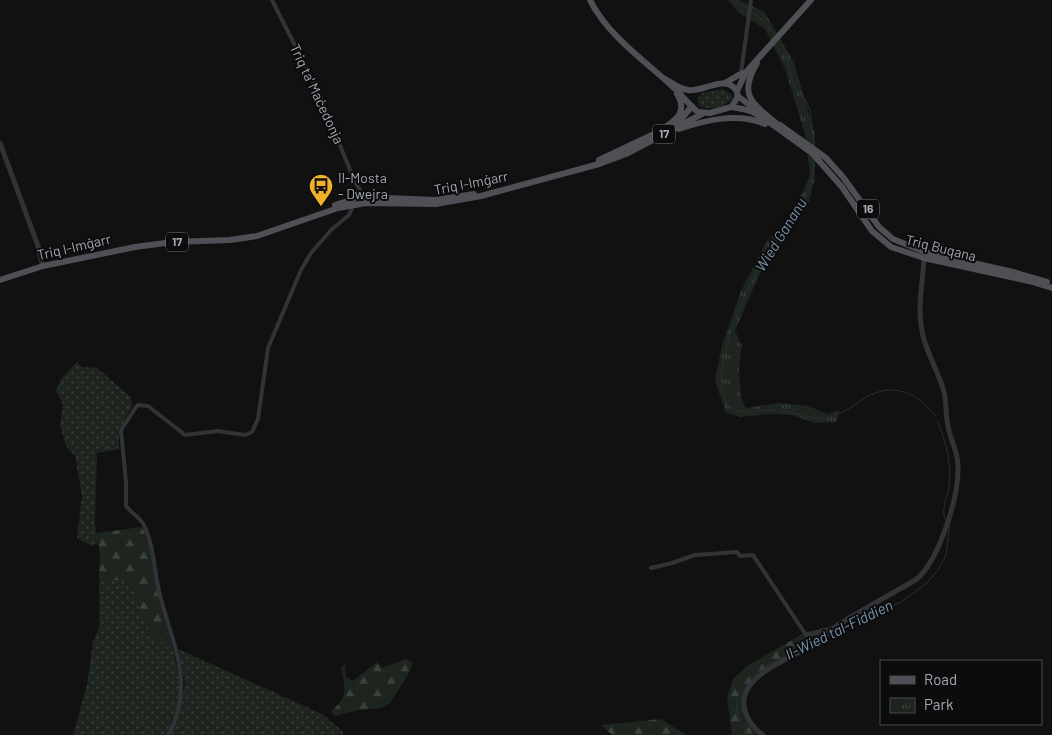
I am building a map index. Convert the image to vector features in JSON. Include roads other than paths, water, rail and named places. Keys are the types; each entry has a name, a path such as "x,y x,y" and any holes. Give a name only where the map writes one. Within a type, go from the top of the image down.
{"main road":[{"path":"590,0 608,28 702,114"},
{"path":"663,78 685,90 724,84 744,73 782,34 811,0"},
{"path":"765,52 748,82 747,90 751,100 776,123"},
{"path":"731,107 744,73"},
{"path":"656,133 675,120 682,108 678,96 663,78"},
{"name":"16","path":"724,84 733,87 737,93"},
{"path":"690,104 694,90"},
{"name":"Triq Buqana","path":"737,93 755,109 820,153 843,177 879,227 893,239 925,252 1052,283"},
{"name":"Triq l-Imġarr","path":"0,280 52,264 135,247 173,242 230,240 257,236 367,196 436,200 479,192 597,161 675,124 690,104"},
{"name":"Triq Buqana","path":"731,107 753,112 812,153 842,187 872,232 882,242 924,258 1029,280 1052,288"},
{"name":"16","path":"702,114 717,112 731,107"},
{"name":"Triq l-Imġarr","path":"0,276 42,263 132,243 230,236 256,232 354,202 436,204 464,200 598,164 626,154 702,114"},
{"path":"626,154 677,130 708,121 737,117 760,121 784,133"}],"street":[{"name":"Triq ta' Maċedonja","path":"272,0 317,89 359,189"},
{"path":"744,73 748,15 751,0"},
{"path":"0,143 38,246 42,263"},
{"path":"168,735 179,703 182,677 176,646 159,590 152,546 141,521 126,506 126,482 121,429 136,407 144,405 185,434 218,431 245,435 252,432 258,419 268,348 301,270 311,253 332,229 349,215 359,189 367,196"},
{"path":"763,735 748,718 744,702 746,691 754,681 774,666 817,642 831,630 918,579 933,559 948,518 958,481 957,452 948,428 944,389 923,337 921,327 920,304 924,258"},
{"path":"650,568 695,555 737,552 740,556 753,556 806,635 831,630"}],"waterway":[{"name":"Wied Gananu","path":"736,0 760,18 776,36"},
{"name":"Wied Gananu","path":"778,39 785,50 794,87 805,99 810,110 814,146"},
{"name":"Wied Gananu","path":"814,160 811,183 805,199 793,220 761,264 738,312 725,352 722,371 722,388 726,401 729,406 737,411 775,411 826,418 844,412 870,395 889,390 914,396 935,415"},
{"name":"Il-Wied tal-Fiddien","path":"937,420 946,444 950,470 949,487 944,507 945,519"},
{"name":"Il-Wied tal-Fiddien","path":"828,636 901,602 928,582 938,570 946,555 950,523"},
{"name":"Il-Wied tal-Fiddien","path":"749,735 740,721 737,709 738,698 742,688 760,670 815,641"}],"place":[{"name":"Il-Mosta - Dwejra","path":"321,207"}]}
